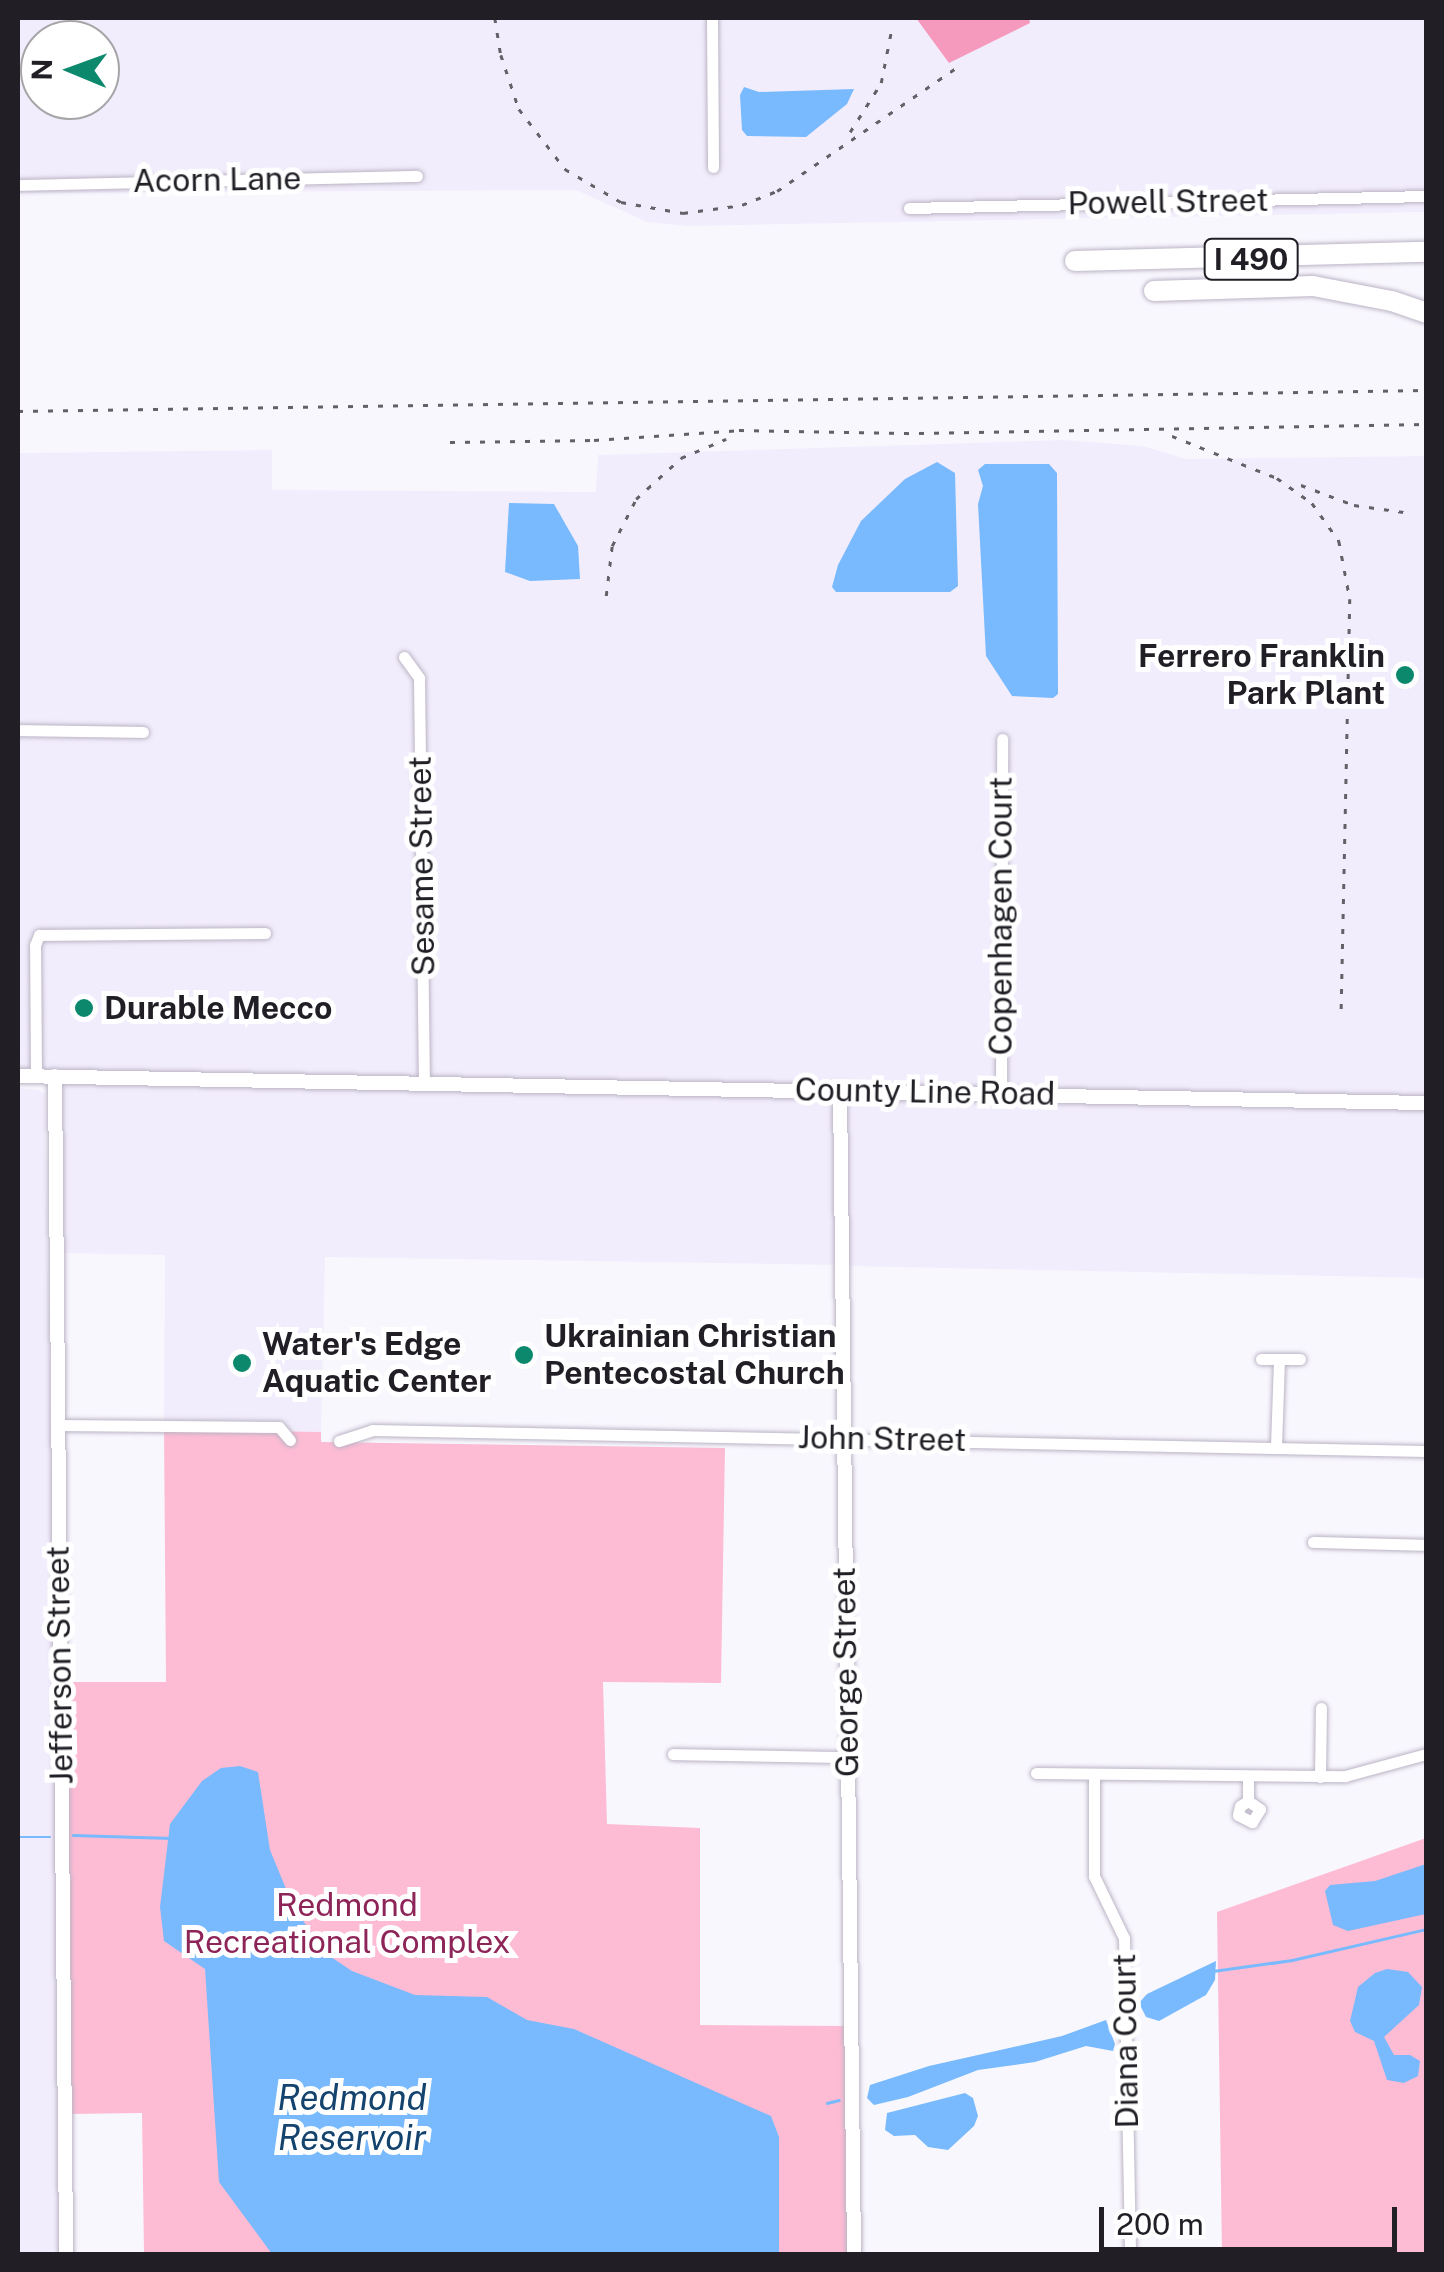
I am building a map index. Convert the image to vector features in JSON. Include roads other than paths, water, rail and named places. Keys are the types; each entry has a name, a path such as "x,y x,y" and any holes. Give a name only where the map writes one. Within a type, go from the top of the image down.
{"highway":[{"name":"I 490","path":"1075,261 1426,252"},
{"name":"I 490","path":"1154,291 1314,286 1392,301 1426,313"}],"street":[{"path":"712,18 712,168"},
{"name":"Acorn Lane","path":"18,185 417,176"},
{"name":"Powell Street","path":"910,208 1426,196"},
{"name":"Sesame Street","path":"404,657 420,678 424,1081"},
{"path":"18,730 143,732"},
{"name":"Copenhagen Court","path":"1001,1094 1002,739"},
{"path":"36,1076 35,945 39,934 265,934"},
{"path":"18,1076 54,1076"},
{"name":"County Line Road","path":"54,1076 1426,1103"},
{"name":"Jefferson Street","path":"54,1076 66,2254"},
{"name":"George Street","path":"840,1090 854,2254"},
{"path":"1261,1358 1300,1359"},
{"path":"1276,1446 1279,1359"},
{"path":"57,1425 279,1427 290,1440"},
{"name":"John Street","path":"339,1441 372,1430 1426,1451"},
{"path":"1312,1542 1426,1546"},
{"path":"1320,1776 1321,1708"},
{"path":"674,1754 848,1757"},
{"path":"1036,1773 1345,1776 1426,1754"},
{"name":"Diana Court","path":"1094,1774 1094,1876 1124,1938 1130,2254"},
{"path":"1248,1776 1248,1801"}],"water":[{"path":"744,87 759,92 854,89 847,104 806,137 747,136 742,130 740,95"},
{"path":"937,462 955,473 958,586 950,592 836,592 832,587 838,565 861,521 905,479"},
{"path":"985,464 1049,464 1057,473 1058,694 1053,698 1012,696 986,656 978,504 983,486 978,470"},
{"path":"509,503 554,504 578,546 580,579 530,581 505,572"},
{"name":"Redmond Reservoir","path":"240,1766 258,1772 270,1850 291,1901 322,1951 352,1971 415,1995 487,1997 527,2020 574,2029 771,2116 779,2137 779,2254 272,2254 219,2182 205,1969 164,1941 160,1907 170,1824 202,1781 221,1768"},
{"path":"1426,1864 1426,1914 1348,1931 1333,1925 1325,1891 1330,1885 1375,1881"},
{"path":"1216,1961 1215,1980 1206,1995 1159,2021 1146,2017 1139,2003 1147,1994"},
{"path":"1387,1969 1408,1972 1422,1987 1419,2005 1384,2037 1394,2055 1410,2055 1420,2061 1418,2076 1404,2083 1387,2080 1374,2041 1355,2032 1350,2021 1358,1987"},
{"path":"1106,2020 1115,2044 1113,2051 1086,2046 1035,2062 978,2070 908,2097 874,2105 867,2098 870,2085 929,2066 1062,2036"},
{"path":"965,2093 973,2098 978,2116 974,2126 948,2150 928,2147 915,2135 894,2136 885,2130 887,2113"}],"waterway":[{"path":"73,1835 171,1838"},
{"path":"18,1837 50,1837"},
{"path":"1213,1971 1292,1960 1426,1929"},
{"path":"827,2103 839,2100"}],"railway":[{"path":"495,18 501,55 519,109 565,169 621,202 683,213 742,205 777,191 956,68"},
{"path":"850,132 881,83 892,27"},
{"path":"18,411 1426,390"},
{"path":"450,442 594,440 739,430 919,433 1426,424"},
{"path":"1172,436 1277,478 1312,503 1339,541 1350,599 1341,1017"},
{"path":"606,596 612,546 636,499 681,458 726,439"},
{"path":"1301,485 1354,505 1404,512"}],"place":[{"name":"Ferrero Franklin Park Plant","path":"1405,675"},
{"name":"Durable Mecco","path":"84,1008"},
{"name":"Ukrainian Christian Pentecostal Church","path":"524,1355"},
{"name":"Water's Edge Aquatic Center","path":"242,1363"}],"park label":[{"name":"Redmond Recreational Complex","path":"347,1924"}]}
